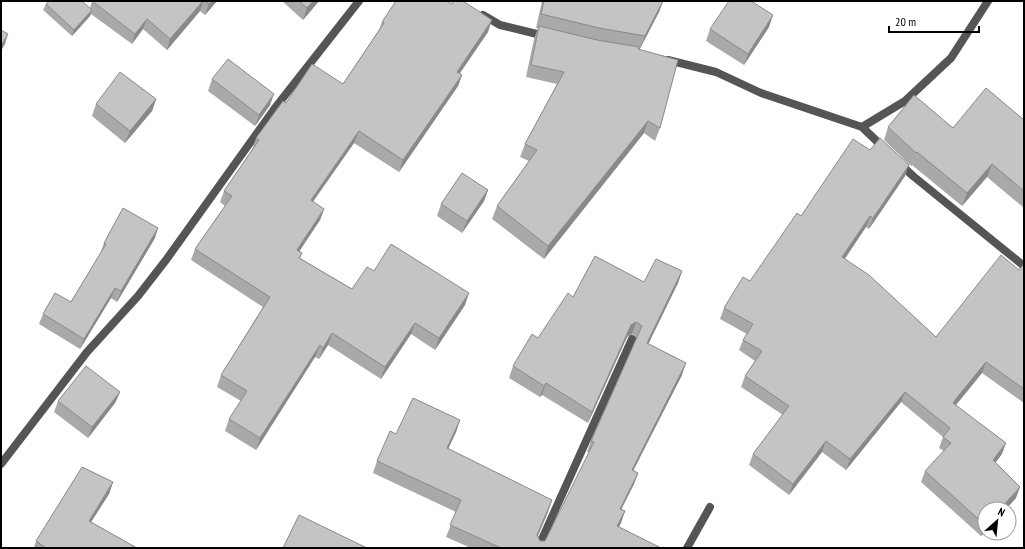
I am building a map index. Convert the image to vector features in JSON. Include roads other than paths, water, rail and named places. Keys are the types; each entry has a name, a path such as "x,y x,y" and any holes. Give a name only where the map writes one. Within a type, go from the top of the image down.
{"street":[{"path":"1,464 87,352 138,296 166,260 275,108 359,1"},
{"path":"862,127 906,101 951,58 988,1"},
{"path":"476,11 500,25 554,38"},
{"path":"658,58 716,72 762,93 862,127 913,176 1024,266"},
{"path":"538,548 632,339"},
{"path":"687,548 710,507"}]}
